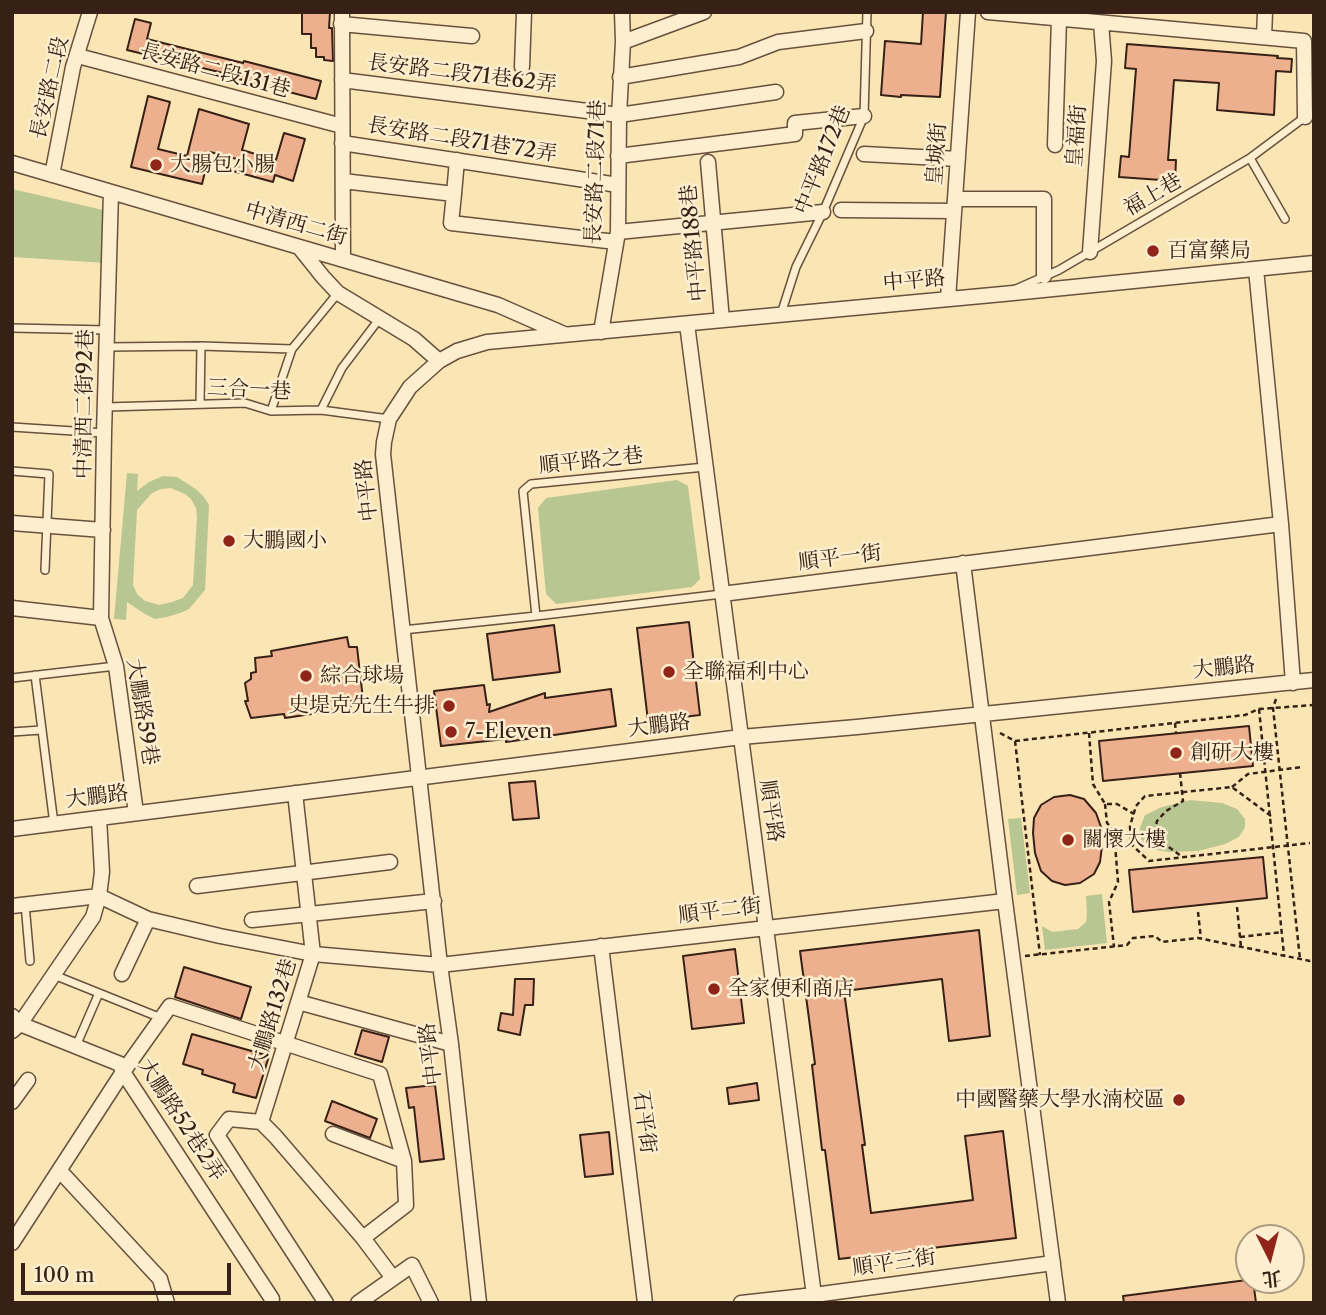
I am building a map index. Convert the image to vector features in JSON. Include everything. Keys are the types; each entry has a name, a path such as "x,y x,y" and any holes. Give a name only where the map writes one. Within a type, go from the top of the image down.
{"street":[{"name":"長安路二段","path":"52,175 73,67 90,12"},
{"path":"522,67 524,12"},
{"name":"長安路二段71巷","path":"601,332 617,237 622,12"},
{"path":"623,42 704,12"},
{"name":"皇城街","path":"948,299 968,12"},
{"path":"988,12 1059,19 1094,19 1304,41 1309,116"},
{"path":"1264,37 1265,12"},
{"path":"343,259 342,18 472,36"},
{"path":"1055,145 1059,19"},
{"name":"皇福街","path":"1090,252 1104,61 1094,19"},
{"path":"621,78 739,58 778,41 866,31"},
{"name":"長安路二段131巷","path":"78,56 342,126"},
{"name":"長安路二段71巷62弄","path":"342,80 619,115 776,92"},
{"path":"618,156 795,134 795,123 864,116"},
{"name":"長安路二段71巷˙72弄","path":"342,143 618,185"},
{"path":"864,155 958,159"},
{"path":"457,160 451,223 617,237 714,222 823,212"},
{"name":"中平路188巷","path":"708,162 722,320"},
{"name":"中清西二街","path":"12,163 498,305 565,334"},
{"path":"342,180 454,194"},
{"name":"中清西二街92巷","path":"102,618 111,192"},
{"path":"841,210 1044,199 1044,275"},
{"path":"299,247 338,293 414,339 439,360"},
{"name":"中平路","path":"479,1303 383,454 389,419 410,387 439,360 457,351 487,342 1314,263"},
{"path":"1255,269 1281,524 1293,683"},
{"name":"順平路","path":"687,324 814,1299"},
{"path":"12,523 103,530"},
{"name":"順平一街","path":"722,594 1281,524"},
{"path":"963,563 1058,1303"},
{"path":"12,608 102,618"},
{"name":"大鵬路59巷","path":"102,618 116,666 136,813"},
{"name":"大鵬路","path":"12,829 741,737 1314,680"},
{"name":"大鵬路132巷","path":"261,1122 313,954 295,793"},
{"path":"15,1024 54,975 93,917 102,872 99,818"},
{"path":"197,886 390,862"},
{"path":"19,905 99,896"},
{"name":"順平二街","path":"99,896 148,919 220,936 313,954 440,965 1005,901"},
{"path":"252,920 434,901"},
{"path":"122,974 148,919"},
{"name":"石平街","path":"601,946 645,1303"},
{"path":"299,1002 451,1044"},
{"path":"12,1243 123,1072 170,1006 380,1074 404,1161 406,1205 363,1238"},
{"name":"大鵬路52巷2弄","path":"15,1024 120,1064 272,1299"},
{"path":"12,1102 28,1080"},
{"path":"326,1303 217,1135 229,1119 261,1122 363,1238 393,1278"},
{"path":"333,1134 404,1161"},
{"path":"60,1171 160,1279 167,1303"},
{"name":"順平三街","path":"741,1303 814,1299 1053,1263"},
{"path":"358,1303 375,1298 393,1278 412,1265 431,1303"}],"lane":[{"name":"中平路172巷","path":"781,315 796,267 864,116 867,12"},
{"name":"福上巷","path":"1003,294 1059,270 1250,159 1309,116"},
{"path":"1250,159 1285,219"},
{"path":"271,411 292,348 338,293"},
{"path":"321,410 342,368 380,318"},
{"path":"12,328 107,330"},
{"path":"200,404 201,346"},
{"path":"107,347 292,348"},
{"name":"三合一巷","path":"106,407 244,403 271,411 321,410 389,419"},
{"path":"12,427 104,433"},
{"name":"順平路之巷","path":"536,616 523,491 531,484 705,467"},
{"path":"12,471 49,474 45,570"},
{"name":"順平一街","path":"403,630 722,594"},
{"path":"12,678 116,666"},
{"path":"34,675 54,824"},
{"path":"12,732 41,730"},
{"path":"19,905 30,961"},
{"path":"54,975 161,1018"},
{"path":"76,1046 99,993"}],"path":[{"path":"1276,699 1273,708 1300,959"},
{"path":"1000,733 1015,741 1245,715 1259,709 1314,705"},
{"path":"1259,709 1284,955"},
{"path":"1175,723 1176,733"},
{"path":"1089,732 1093,783 1105,804 1107,823 1114,831 1118,882 1109,902 1114,947"},
{"path":"1015,741 1040,955"},
{"path":"1302,767 1248,774 1232,787 1145,796 1133,814 1130,826 1131,844 1149,861 1310,843"},
{"path":"1180,773 1183,800 1166,811 1157,821 1155,830 1158,839 1182,856"},
{"path":"1232,787 1271,816"},
{"path":"1105,804 1117,804 1133,814"},
{"path":"1237,907 1241,947"},
{"path":"1198,912 1201,939"},
{"path":"1240,937 1282,932"},
{"path":"1023,956 1114,947 1127,945 1133,939 1155,936 1163,942 1201,939 1310,961 1314,959"}],"green space":[{"path":"12,189 103,210 106,263 12,257"},
{"path":"127,473 138,474 137,491 163,476 177,477 197,490 209,505 205,590 189,609 180,613 155,619 127,602 126,620 114,619","holes":["171,488 185,494 196,508 197,517 193,585 183,598 172,602 159,605 145,601 137,594 133,585 137,510 152,493 161,489"]},
{"path":"677,480 688,486 700,579 692,587 556,604 546,594 538,508 546,498"},
{"path":"1190,800 1222,803 1237,809 1245,819 1245,827 1239,837 1225,844 1198,851 1169,852 1151,849 1141,839 1140,828 1145,815 1162,807"},
{"path":"1021,818 1030,893 1017,895 1008,819"},
{"path":"1102,894 1107,943 1045,950 1042,926 1052,932 1078,929 1086,922 1086,896"}],"building":[{"path":"302,12 330,12 333,61 316,57 316,48 311,48 311,34 302,34"},
{"path":"923,12 946,12 940,97 881,95 885,41 921,44"},
{"path":"135,19 151,23 147,39 321,81 316,99 239,79 240,77 127,50"},
{"path":"1127,44 1278,56 1277,58 1292,59 1291,72 1276,71 1274,115 1217,110 1219,83 1174,80 1168,160 1176,160 1175,181 1119,177 1121,156 1129,157 1136,69 1125,68"},
{"path":"148,96 170,102 158,149 187,156 199,109 249,124 242,150 276,160 284,133 305,139 293,181 275,175 273,182 233,171 237,159 210,152 202,184 131,167"},
{"name":"全聯福利中心","path":"689,622 700,715 648,721 637,628"},
{"path":"554,625 560,672 493,680 487,634"},
{"name":"綜合球場","path":"347,637 349,647 357,647 363,699 351,701 351,708 285,718 284,714 251,718 245,701 248,701 245,683 251,679 251,673 256,672 255,658 272,656 271,651"},
{"path":"484,685 487,705 490,704 489,712 545,693 545,698 611,689 616,726 506,742 506,739 441,746 434,691"},
{"name":"創研大樓","path":"1249,726 1253,766 1103,781 1099,741"},
{"path":"535,781 539,818 513,820 509,783"},
{"name":"關懷大樓","path":"1070,795 1084,799 1096,813 1101,827 1102,846 1100,862 1094,874 1080,883 1065,885 1052,881 1041,871 1035,853 1033,833 1034,818 1041,805 1054,797"},
{"path":"1263,857 1267,898 1133,912 1129,870"},
{"path":"979,930 990,1036 949,1041 942,979 844,991 865,1145 862,1145 871,1213 973,1200 965,1136 1003,1131 1016,1238 839,1259 825,1150 822,1150 812,1065 815,1064 800,951"},
{"name":"全家便利商店","path":"735,949 744,1023 692,1029 683,956"},
{"path":"184,967 251,987 241,1019 175,997"},
{"path":"515,979 534,979 533,1005 525,1005 520,1035 498,1030 501,1013 513,1015"},
{"path":"362,1030 389,1037 382,1062 355,1054"},
{"path":"192,1034 269,1056 256,1098 233,1092 235,1084 202,1074 203,1070 183,1064"},
{"path":"757,1083 759,1100 729,1104 727,1088"},
{"path":"435,1085 444,1159 420,1162 414,1107 409,1108 406,1088"},
{"path":"332,1101 377,1119 370,1138 325,1121"},
{"path":"609,1132 613,1174 585,1177 580,1135"},
{"path":"1235,1282 1235,1294 1255,1294 1256,1303 1124,1303 1123,1296"}],"place":[{"name":"大腸包小腸","path":"156,165"},
{"name":"百富藥局","path":"1153,251"},
{"name":"大鵬國小","path":"229,541"},
{"name":"全聯福利中心","path":"669,672"},
{"name":"綜合球場","path":"306,676"},
{"name":"史堤克先生牛排","path":"449,706"},
{"name":"7-Eleven","path":"451,732"},
{"name":"創研大樓","path":"1176,753"},
{"name":"關懷大樓","path":"1068,840"},
{"name":"全家便利商店","path":"714,989"},
{"name":"中國醫藥大學水湳校區","path":"1179,1100"}]}
